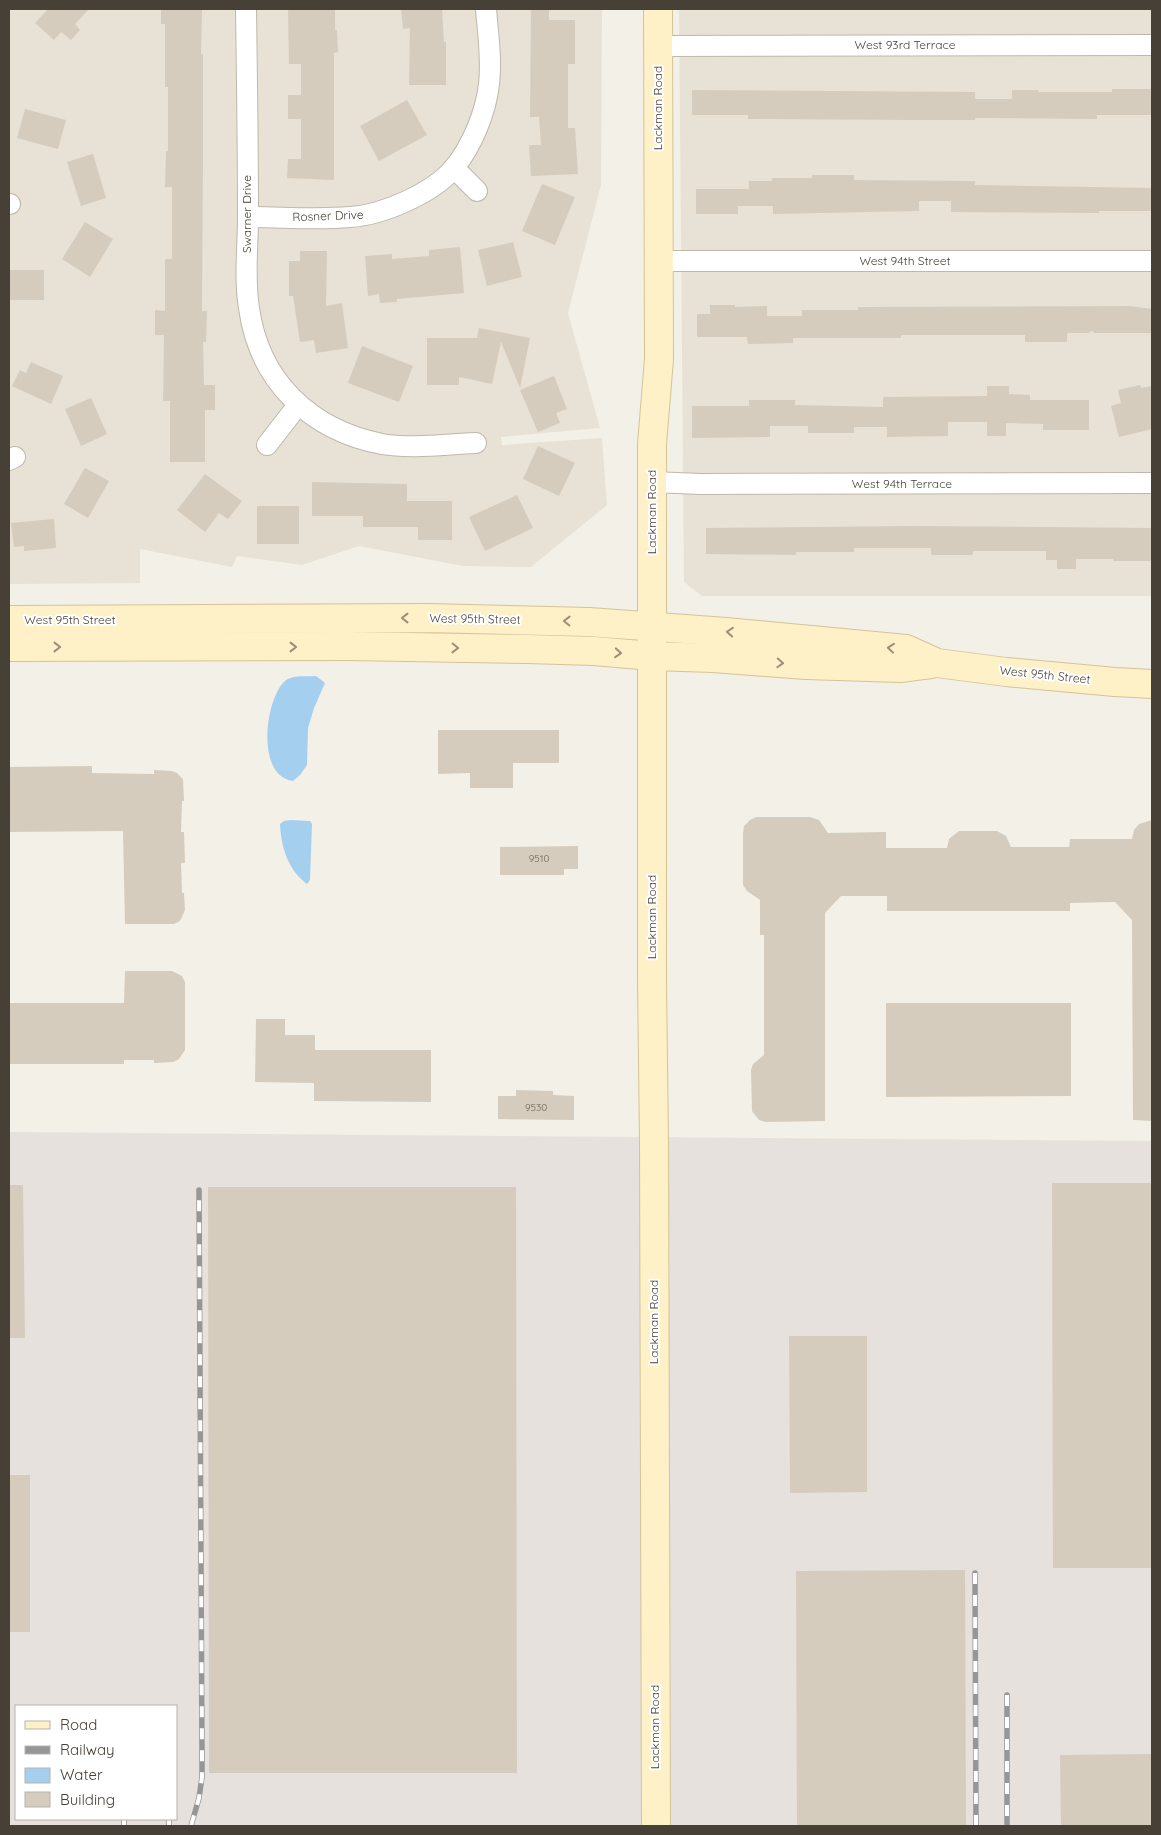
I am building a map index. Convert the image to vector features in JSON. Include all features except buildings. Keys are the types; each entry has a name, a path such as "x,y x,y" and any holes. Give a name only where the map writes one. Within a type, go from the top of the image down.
{"main road":[{"name":"Lackman Road","path":"656,1826 652,444 659,359 658,9"},
{"name":"West 95th Street","path":"9,620 428,618 588,622 906,649 937,663"},
{"name":"West 95th Street","path":"9,647 348,646 594,651 652,656 900,668 937,663 1016,673 1152,684"}],"street":[{"name":"Swarner Drive","path":"246,9 248,217 246,281 253,329 269,368 298,405 330,427 354,436 383,444 476,443"},
{"name":"Rosner Drive","path":"248,217 351,217 370,214 407,201 443,178 454,168 471,139 486,97 489,84 489,45 486,9"},
{"name":"West 93rd Terrace","path":"658,46 1152,45"},
{"path":"454,168 477,191"},
{"name":"West 94th Street","path":"658,261 1152,261"},
{"path":"267,445 298,405"},
{"name":"West 94th Terrace","path":"652,482 700,484 1152,483"}],"shaded area":[{"path":"9,9 602,9 601,185 568,313 600,428 501,437 502,445 602,438 607,505 531,567 463,566 359,546 302,565 237,556 232,567 140,549 140,583 9,584"},
{"path":"679,9 1152,9 1152,596 702,596 684,582"},
{"path":"9,1132 1152,1141 1152,1826 9,1826"}],"water":[{"path":"316,676 325,683 308,728 307,765 293,781 281,776 273,766 267,738 268,721 277,693 286,680 294,677"},
{"path":"291,820 310,821 312,824 310,880 307,884 290,865 282,841 280,824"}],"railway":[{"path":"191,1826 199,1798 202,1777 199,1190"},
{"path":"975,1573 976,1826"},
{"path":"1007,1695 1007,1826"},
{"path":"124,1820 124,1826"},
{"path":"169,1820 169,1826"}]}
